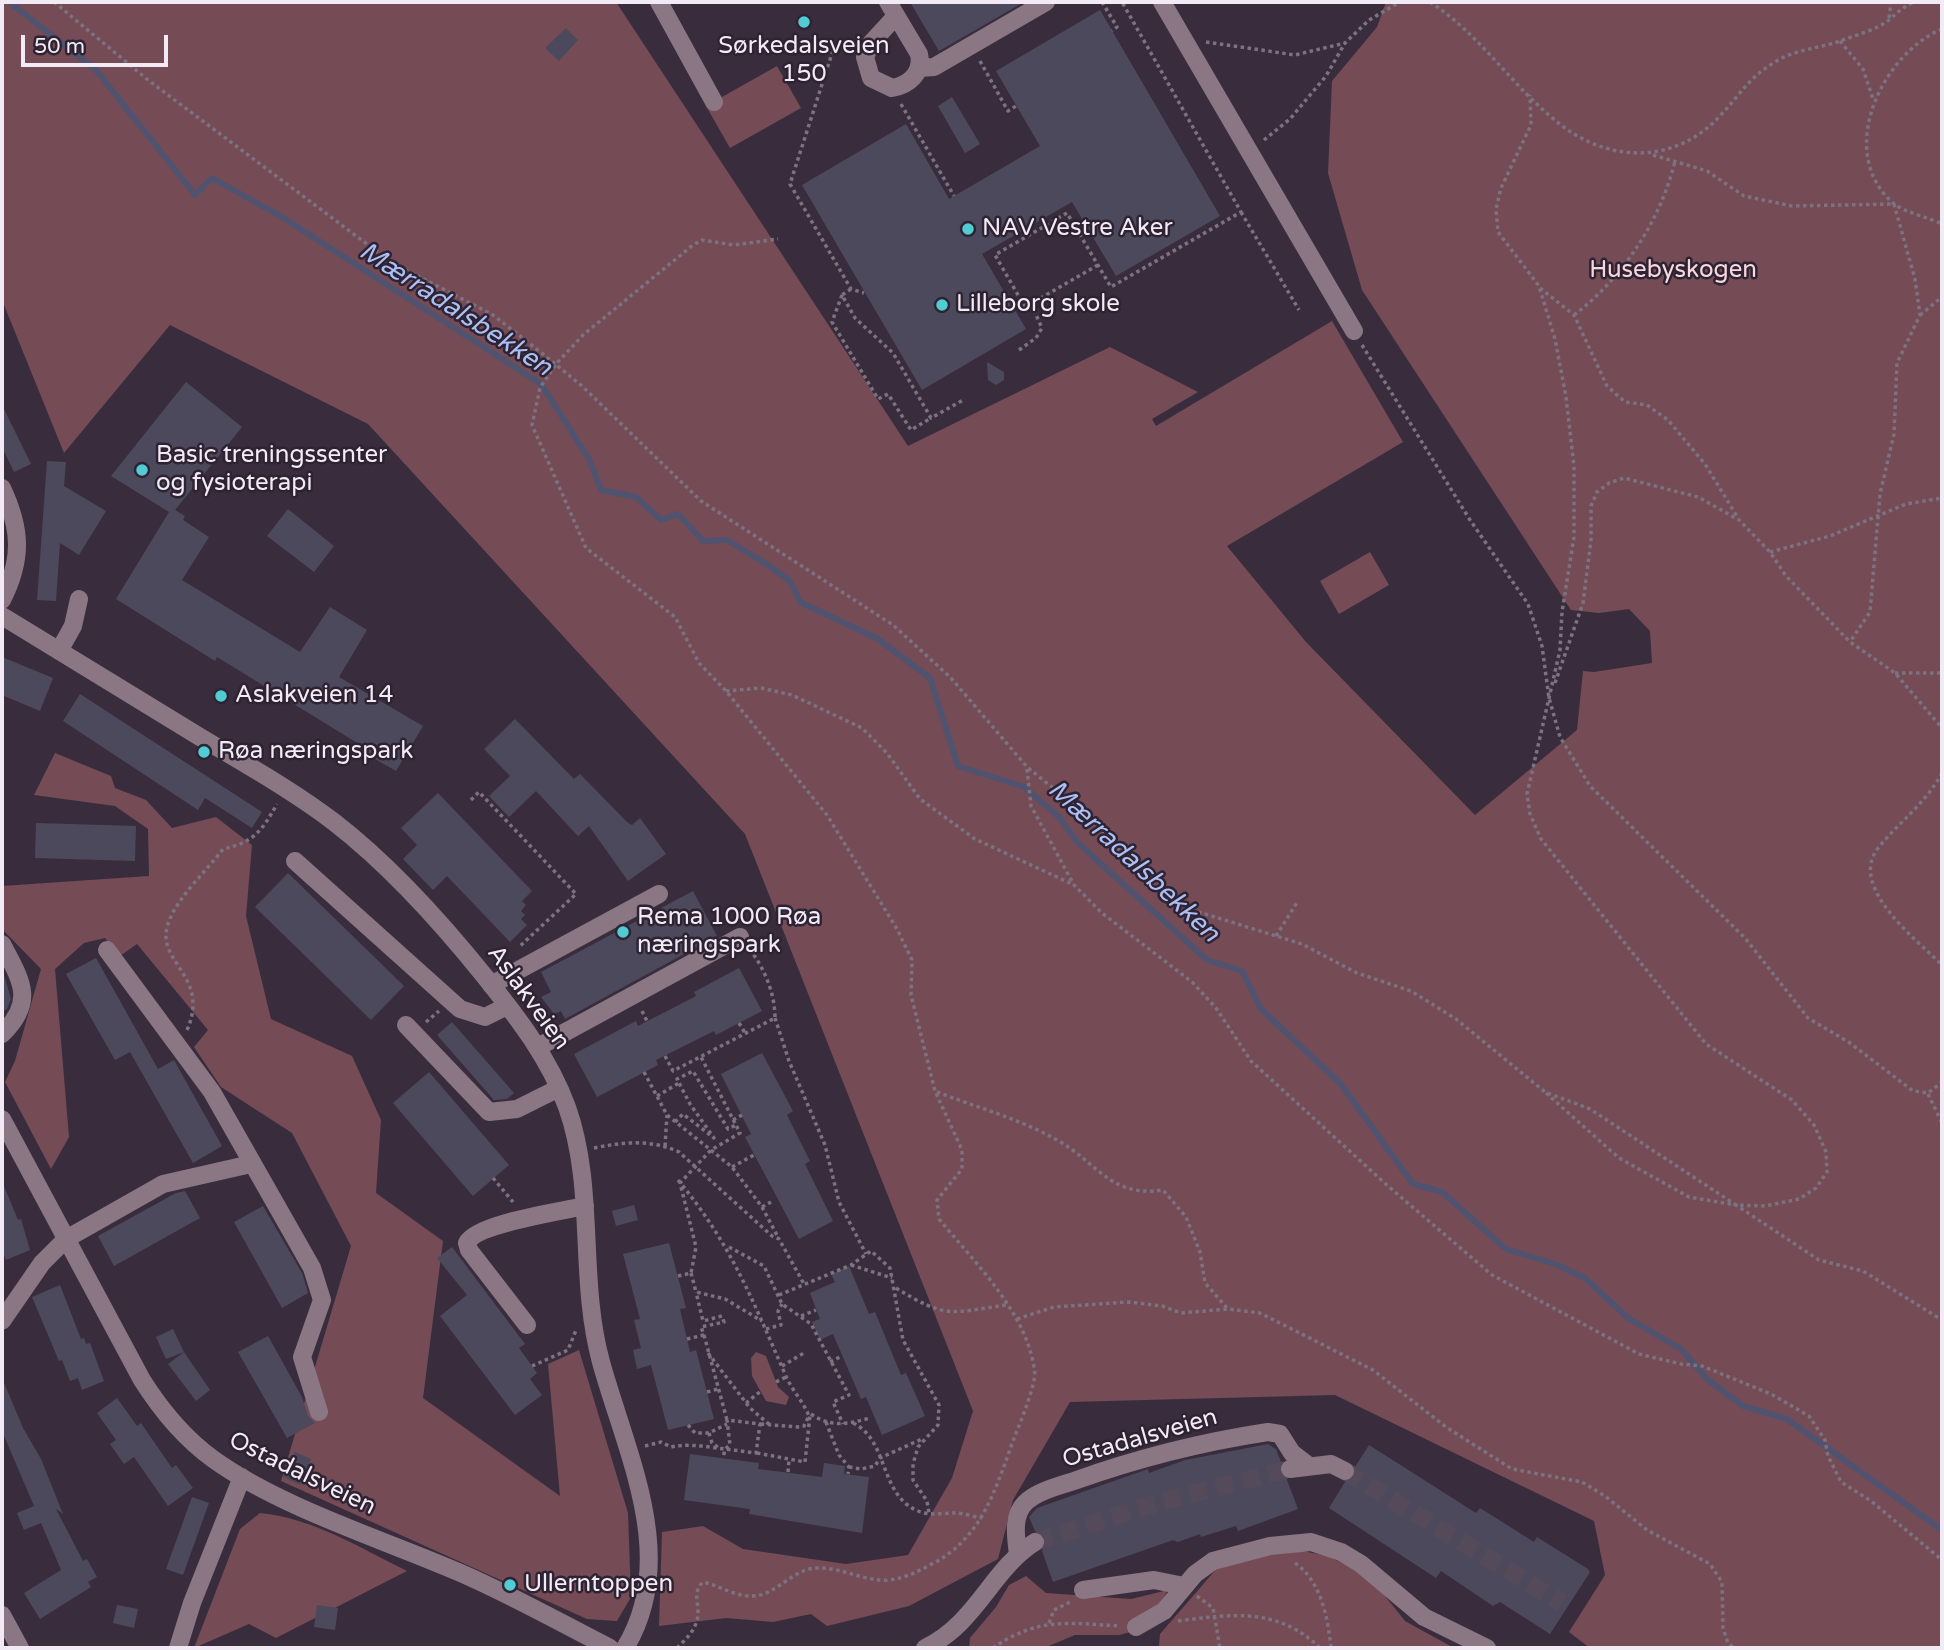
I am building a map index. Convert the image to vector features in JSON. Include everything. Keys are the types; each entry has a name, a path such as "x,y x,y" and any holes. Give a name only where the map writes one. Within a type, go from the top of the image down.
{"street":[{"path":"659,2 714,102"},
{"path":"919,68 934,67 1046,2"},
{"path":"1162,2 1354,331"},
{"path":"892,9 919,54 919,68 908,82 892,88 877,83 866,71 864,57 892,9"},
{"path":"2,600 18,554 17,525 3,492"},
{"path":"59,651 72,626 79,599"},
{"name":"Aslakveien","path":"2,616 286,789 368,850 415,897 491,985 538,1047 559,1088 576,1140 585,1206 590,1302 596,1341 639,1486 648,1527 645,1604 639,1624 625,1648"},
{"path":"295,861 460,1009 485,1017 508,1006"},
{"path":"491,985 659,894"},
{"path":"538,1047 740,937"},
{"path":"2,944 24,996 22,1009 2,1034"},
{"path":"107,950 212,1092 312,1268 322,1300 302,1357 319,1412"},
{"path":"406,1025 489,1112 517,1109 559,1088"},
{"name":"Ostadalsveien","path":"2,1119 153,1396 198,1447 242,1476 315,1511 465,1574 610,1648"},
{"path":"2,1321 43,1264 66,1239 163,1184 251,1164"},
{"path":"527,1325 467,1243 469,1237 486,1229 585,1206"},
{"name":"Ostadalsveien","path":"1018,1555 1017,1520 1024,1504 1031,1498 1154,1455 1276,1432 1297,1458 1309,1466"},
{"path":"1290,1469 1331,1464 1345,1471"},
{"path":"178,1648 192,1602 242,1476"},
{"path":"925,1648 937,1642 969,1615 1018,1555 1035,1542"},
{"path":"1136,1627 1164,1611 1195,1574 1213,1561 1270,1546 1311,1542 1341,1552 1382,1579 1424,1617 1487,1648"},
{"path":"1083,1590 1154,1580 1185,1586"},
{"path":"2,1615 20,1648"}],"path":[{"path":"54,2 148,80 391,262 493,315 556,364 701,501 893,625 951,678 1027,767 1079,809 1157,889 1189,909 1301,944 1357,973 1411,991 1456,1019 1545,1092 1619,1158 1689,1197 1736,1205 1765,1206 1799,1199 1816,1188 1827,1172 1826,1152 1814,1125 1792,1100 1706,1044 1541,839 1530,814 1527,794 1560,650 1562,612 1574,537 1573,466 1566,397 1555,339 1539,286"},
{"path":"1102,2 1117,27 1112,31"},
{"path":"1122,2 1299,310"},
{"path":"1249,152 1290,120 1326,75 1345,43 1369,20 1400,2"},
{"path":"1430,2 1480,43 1559,124 1596,146 1653,155 1707,171 1744,196 1792,206 1894,204 1942,224"},
{"path":"1888,20 1891,2"},
{"path":"1653,155 1686,142 1718,118 1746,83 1778,60 1840,41 1888,20 1896,10 1914,2"},
{"path":"1920,315 1915,279 1894,204 1878,185 1868,156 1868,128 1874,100 1892,66 1942,29"},
{"path":"1184,38 1295,55 1345,43"},
{"path":"1840,41 1863,69 1874,100"},
{"path":"835,44 790,184 851,289 864,293"},
{"path":"979,60 1008,111 1016,106"},
{"path":"1530,95 1531,125 1501,188 1496,209 1498,232 1539,286 1574,315 1607,386 1625,402 1647,405 1668,420 1705,464 1740,520 1770,552 1786,576 1850,642 1895,673 1942,728"},
{"path":"901,104 954,196"},
{"path":"1574,315 1602,294 1650,224 1666,196 1675,161"},
{"path":"1098,265 1025,307 995,255 1067,213 1098,265 1111,287 1241,212"},
{"path":"677,1648 694,1629 699,1616 697,1591 703,1582 731,1593 754,1596 769,1591 793,1574 813,1568 871,1579 893,1580 910,1575 952,1553 967,1540 983,1519 1034,1384 1034,1362 1017,1319 939,1219 937,1200 962,1169 962,1150 935,1091 911,995 912,960 897,929 827,815 726,691 699,663 675,617 586,548 532,425 540,388 556,364 583,335 702,240 734,245 779,239"},
{"path":"851,289 842,295 832,322 878,399 888,394 911,430 965,399"},
{"path":"842,295 855,318 893,353 931,418"},
{"path":"1850,642 1870,612 1880,494 1894,434 1896,363 1920,315 1942,297"},
{"path":"1019,350 1036,338 1042,328 1031,304"},
{"path":"1354,331 1470,520 1528,604 1542,646 1549,698 1560,737 1590,786 1745,938 1808,1018 1850,1043 1913,1091 1928,1093 1942,1082"},
{"path":"1549,698 1583,603 1591,540 1591,506 1597,492 1609,483 1624,478 1644,481 1698,497 1740,520"},
{"path":"1770,552 1830,536 1906,504 1942,498"},
{"path":"1895,673 1942,673"},
{"path":"726,691 761,688 792,695 862,729 887,753 920,799 964,831 1074,884"},
{"path":"1027,767 1031,806 1074,884 1102,913 1192,982 1216,1008 1251,1061 1389,1187 1492,1275 1639,1354 1702,1366 1771,1394 1810,1416 1825,1440 1828,1456 1841,1482 1871,1500 1942,1560"},
{"path":"1942,773 1930,795 1876,850 1870,867 1871,884 1887,909 1942,965"},
{"path":"180,1048 195,1013 187,976 167,944 169,922 198,875 209,867 223,849 242,846 258,831 286,789"},
{"path":"471,800 479,792 576,894 513,952"},
{"path":"1276,936 1298,901"},
{"path":"740,937 761,965 775,1003 775,1018 789,1061 825,1145 839,1202 866,1254"},
{"path":"642,1012 648,1021"},
{"path":"673,1071 775,1018"},
{"path":"739,1023 745,1034"},
{"path":"665,1056 714,1138 683,1114 675,1122"},
{"path":"679,1181 711,1150 740,1133 701,1057"},
{"path":"657,1096 693,1071 729,1129 736,1125"},
{"path":"644,1072 667,1115 732,1167 762,1207 804,1284"},
{"path":"935,1091 1057,1140 1118,1187 1148,1193 1163,1190 1186,1217 1200,1252 1205,1283 1228,1309"},
{"path":"1545,1092 1590,1110 1819,1260 1863,1270 1942,1320"},
{"path":"1928,1093 1942,1123"},
{"path":"665,1146 667,1115"},
{"path":"733,1120 742,1115"},
{"path":"594,1148 637,1143 665,1146 696,1166 738,1207 779,1239"},
{"path":"732,1167 754,1155"},
{"path":"493,1178 528,1219"},
{"path":"645,1447 661,1442 671,1447 684,1444 805,1462 812,1419 786,1377 727,1247 679,1181"},
{"path":"679,1181 696,1247 691,1273 704,1321 722,1317 724,1322 701,1327 731,1438 730,1445 722,1449"},
{"path":"762,1207 771,1202"},
{"path":"727,1247 764,1266 782,1304 810,1324 849,1395 833,1402 843,1424"},
{"path":"779,1295 851,1265 871,1251 890,1268 903,1340 939,1405 938,1425 925,1438 913,1464 912,1480 927,1501 929,1513"},
{"path":"851,1265 892,1278"},
{"path":"678,1276 691,1273"},
{"path":"895,1287 929,1309 948,1313 1006,1305"},
{"path":"696,1292 725,1299 763,1322"},
{"path":"1017,1319 1054,1307 1129,1302 1181,1313 1228,1309 1260,1313 1373,1370 1446,1427 1512,1469 1581,1482 1605,1496 1647,1530 1710,1564 1721,1582 1723,1628 1728,1643 1734,1648"},
{"path":"766,1329 781,1325 778,1311 782,1304"},
{"path":"801,1316 816,1310"},
{"path":"532,1366 568,1350 579,1321"},
{"path":"687,1339 704,1335"},
{"path":"708,1353 746,1403 771,1425"},
{"path":"782,1366 804,1353"},
{"path":"830,1362 840,1357"},
{"path":"776,1382 786,1377"},
{"path":"707,1392 718,1389"},
{"path":"746,1403 761,1391"},
{"path":"807,1410 826,1422 843,1424 870,1418"},
{"path":"688,1425 695,1433 709,1433 727,1422 804,1426 809,1416 807,1410"},
{"path":"826,1422 839,1455 849,1467 861,1469 875,1466 880,1458 925,1438"},
{"path":"853,1423 870,1433 892,1487 905,1504 929,1513 958,1513 983,1519"},
{"path":"756,1453 760,1424"},
{"path":"709,1433 712,1443 722,1449"},
{"path":"722,1449 723,1458"},
{"path":"788,1472 789,1460"},
{"path":"848,1474 849,1467"},
{"path":"1270,1546 1308,1572 1322,1606 1331,1648"},
{"path":"1185,1586 1213,1608 1220,1648"},
{"path":"1049,1623 1054,1610 1081,1596 1083,1590"},
{"path":"1175,1622 1215,1616 1248,1616 1285,1622 1320,1648"},
{"path":"993,1648 1024,1629 1049,1623 1136,1627"}],"green space":[{"name":"Husebyskogen","path":"2,2 616,2 908,446 1110,347 1198,392 1152,419 1156,426 1332,321 1403,442 1227,546 1306,642 1475,815 1577,730 1583,671 1594,672 1652,663 1650,631 1629,609 1599,613 1571,610 1362,290 1328,173 1332,81 1377,27 1386,2 1942,2 1942,1648 1590,1648 1569,1632 1605,1575 1594,1521 1335,1395 1070,1402 1013,1500 998,1559 909,1606 827,1626 811,1614 773,1622 726,1618 659,1626 662,1532 703,1526 743,1549 846,1564 908,1555 952,1478 973,1411 745,834 368,424 170,325 64,453 2,300"},
{"path":"777,66 801,108 730,148 706,106"},
{"path":"1370,552 1389,585 1339,614 1320,581"},
{"path":"55,753 111,776 115,788 146,800 172,828 216,817 252,845 246,916 271,1019 352,1056 381,1120 376,1193 443,1241 423,1398 560,1496 548,1364 579,1350 628,1513 631,1597 617,1621 587,1619 281,1481 351,1246 292,1133 221,1087 194,1047 208,1030 137,944 120,956 105,938 84,943 55,969 69,1137 51,1169 5,1082 15,1061 41,969 2,929 2,886 149,876 148,829 115,806 34,795"},
{"path":"756,1352 766,1356 778,1387 789,1397 786,1405 766,1401 752,1376 751,1358"},
{"path":"260,1513 317,1527 407,1571 276,1638 249,1624 194,1648 240,1529"},
{"path":"1287,1548 1328,1556 1357,1571 1377,1586 1405,1621 1454,1648 1159,1646 1160,1634 1219,1566"},
{"path":"1026,1576 1046,1593 1131,1599 1168,1590 1160,1604 1131,1632 1119,1635 1075,1635 1044,1648 969,1648 970,1638 996,1607 1009,1585"}],"building":[{"path":"910,2 1024,2 939,51"},
{"path":"1100,10 1220,216 1116,276 1072,202 982,254 1026,329 922,390 802,185 906,124 949,199 1040,146 996,71"},
{"path":"566,28 578,40 559,61 545,48"},
{"path":"952,97 980,144 965,153 938,106"},
{"path":"987,362 1004,372 1004,380 996,385 988,380"},
{"path":"186,382 242,427 175,510 185,516 183,520 209,537 182,580 300,652 330,607 367,630 339,677 423,726 396,771 356,748 359,744 217,657 215,661 116,599 169,512 111,476"},
{"path":"2,405 31,464 14,472 2,447"},
{"path":"47,461 66,462 64,486 106,511 79,555 60,543 56,601 37,600"},
{"path":"288,509 334,546 314,572 267,536"},
{"path":"2,657 53,678 40,711 2,695"},
{"path":"80,694 262,812 252,828 205,798 198,810 63,721"},
{"path":"515,719 574,779 580,774 628,823 632,825 640,818 666,854 628,881 589,826 578,836 536,791 509,817 489,796 510,776 484,749"},
{"path":"438,793 532,891 522,901 526,905 521,911 525,915 521,919 527,925 510,942 447,876 433,890 403,859 417,845 401,828"},
{"path":"36,823 136,826 135,861 35,858"},
{"path":"288,873 404,986 371,1020 255,907"},
{"path":"693,891 717,936 565,1019 561,1011 554,1014 541,997 551,992 541,972"},
{"path":"96,958 158,1069 174,1060 222,1146 193,1163 130,1052 115,1060 66,974"},
{"path":"2,968 11,999 7,1009 2,1012"},
{"path":"739,968 762,1011 716,1035 714,1031 656,1060 658,1065 597,1097 574,1054 636,1021 638,1026 696,996 694,992"},
{"path":"452,1022 514,1093 507,1099 494,1100 437,1035"},
{"path":"762,1053 793,1111 787,1115 810,1161 805,1164 833,1221 799,1239 745,1137 751,1134 721,1074"},
{"path":"429,1072 509,1165 473,1196 393,1103"},
{"path":"2,1181 18,1220 21,1219 30,1250 6,1260 2,1250"},
{"path":"185,1191 200,1218 114,1266 98,1236 176,1193"},
{"path":"634,1205 638,1220 616,1226 612,1211"},
{"path":"263,1206 302,1273 308,1293 282,1308 234,1222"},
{"path":"669,1243 686,1308 680,1309 690,1352 696,1350 714,1419 668,1430 651,1365 637,1369 633,1350 641,1348 634,1320 640,1319 623,1254"},
{"path":"452,1247 525,1344 519,1348 537,1373 530,1379 542,1395 515,1415 440,1316 467,1295 437,1258"},
{"path":"849,1266 869,1314 875,1312 901,1375 906,1373 925,1416 882,1435 866,1397 861,1399 833,1334 820,1340 812,1322 820,1319 810,1293 835,1282 831,1274"},
{"path":"60,1285 81,1339 84,1338 86,1344 90,1343 104,1381 82,1390 78,1378 70,1381 62,1360 59,1361 32,1297"},
{"path":"173,1329 184,1352 166,1359 156,1337"},
{"path":"268,1336 302,1397 308,1416 315,1423 287,1438 238,1352"},
{"path":"184,1352 210,1390 196,1401 168,1364"},
{"path":"2,1378 23,1428 41,1459 63,1514 56,1509 83,1561 87,1559 97,1577 88,1582 91,1587 40,1619 24,1593 61,1570 41,1523 24,1530 17,1513 34,1506 2,1431"},
{"path":"117,1398 137,1426 141,1423 172,1468 176,1465 193,1488 168,1506 134,1457 124,1464 110,1444 116,1440 97,1413"},
{"path":"1268,1444 1276,1449 1281,1462 1279,1471 1287,1480 1298,1509 1238,1531 1236,1526 1201,1537 1200,1534 1178,1542 1173,1540 1053,1582 1042,1551 1046,1540 1044,1535 1035,1531 1029,1517 1037,1508 1148,1469 1149,1473 1185,1460"},
{"path":"1369,1445 1476,1513 1480,1508 1534,1542 1537,1537 1588,1569 1590,1572 1550,1634 1500,1602 1493,1606 1441,1571 1436,1578 1329,1508 1345,1482 1355,1477 1355,1467"},
{"path":"295,1452 311,1459 300,1485 283,1477"},
{"path":"690,1454 759,1463 758,1469 822,1477 824,1463 845,1466 844,1474 869,1477 862,1533 749,1514 750,1509 684,1500"},
{"path":"192,1497 209,1503 183,1575 166,1569"},
{"path":"117,1605 138,1609 134,1628 113,1623"},
{"path":"317,1605 338,1608 335,1630 314,1627"}],"waterway":[{"name":"Mærradalsbekken","path":"9,2 96,70 195,195 212,178 282,217 541,384 589,459 601,490 636,497 661,520 678,514 703,541 727,540 790,581 800,602 878,639 930,678 958,766 1024,787 1059,817 1078,843 1207,960 1242,971 1261,1009 1340,1083 1413,1184 1442,1192 1506,1249 1555,1264 1585,1278 1628,1318 1681,1349 1707,1379 1743,1406 1787,1419 1942,1530"}],"tunnel":[{"path":"1035,1542 1160,1502 1290,1469"},
{"path":"1345,1471 1562,1603"}],"place":[{"name":"Sørkedalsveien 150","path":"804,22"},
{"name":"NAV Vestre Aker","path":"968,229"},
{"name":"Lilleborg skole","path":"942,305"},
{"name":"Basic treningssenter og fysioterapi","path":"142,470"},
{"name":"Aslakveien 14","path":"221,696"},
{"name":"Røa næringspark","path":"204,752"},
{"name":"Rema 1000 Røa næringspark","path":"623,932"},
{"name":"Ullerntoppen","path":"510,1585"}]}
